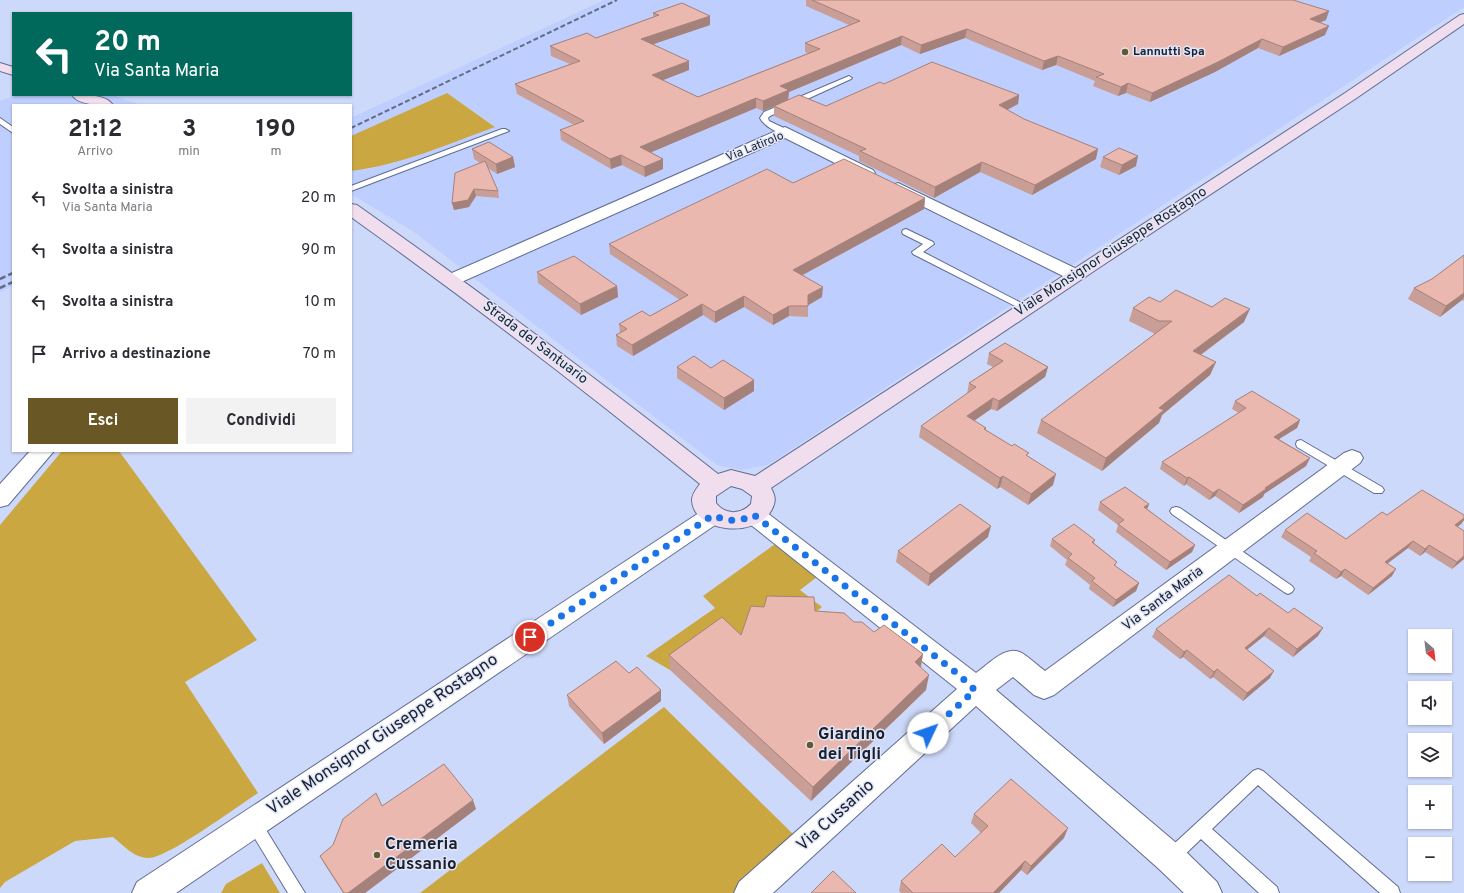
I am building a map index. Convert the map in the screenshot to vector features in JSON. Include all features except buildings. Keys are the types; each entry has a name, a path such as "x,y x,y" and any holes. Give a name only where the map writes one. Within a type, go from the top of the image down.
{"street":[{"name":"Viale Monsignor Giuseppe Rostagno","path":"757,486 1075,275 1350,96 1464,18"},
{"path":"0,66 12,71"},
{"path":"82,96 103,104"},
{"name":"Via Latirolo","path":"451,280 785,132 1075,275"},
{"name":"Strada del Santuario","path":"352,210 451,280 613,402 714,483"},
{"path":"0,499 42,452"},
{"name":"Via Santa Maria","path":"975,690 1013,661 1044,687 1346,463"},
{"path":"741,478 750,481 757,486 762,491 764,497 760,510 754,515 738,521 729,521 713,515 704,503 704,496 708,489 714,483 722,480 741,478"},
{"name":"Viale Monsignor Giuseppe Rostagno","path":"148,893 713,515"},
{"path":"754,515 958,674 1170,858 1206,893"},
{"name":"Via Cussanio","path":"750,893 975,690"}],"lane":[{"path":"785,132 766,122 764,118 767,114 850,78"},
{"path":"0,120 12,130"},
{"path":"352,189 505,131"},
{"path":"906,232 930,244 916,252 1026,308"},
{"path":"1301,444 1346,463 1378,490"},
{"path":"1176,511 1288,589"},
{"path":"1170,858 1258,776 1392,893"},
{"path":"252,822 297,893"},
{"path":"1201,829 1271,893"}],"shaded area":[{"path":"604,0 1464,0 1464,7 768,465 741,470 717,465 414,232 352,195 352,171 394,163 495,126 447,93 352,136 352,118"},
{"path":"447,93 495,127 406,159 352,171 352,136"},
{"path":"14,96 116,96 138,104 12,104 12,286 0,292 0,101"},
{"path":"61,452 120,452 257,640 185,682 258,793 187,841 158,856 149,858 134,854 113,837 75,841 5,882 0,888 0,525"},
{"path":"775,544 817,577 800,590 822,607 816,612 744,638 722,632 670,670 646,656 715,608 703,596"},
{"path":"664,707 795,836 733,893 420,893"},
{"path":"262,863 280,893 221,893 226,884"}],"railway":[{"path":"352,128 617,0"},
{"path":"0,279 12,273"},
{"path":"0,288 12,282"}],"place":[{"name":"Lannutti Spa","path":"1125,52"},
{"name":"Giardino dei Tigli","path":"810,745"},
{"name":"Cremeria Cussanio","path":"377,855"}],"route":[{"path":"530,637 713,515 729,521 738,521 747,519 754,515 958,674 975,690 928,733"}]}
